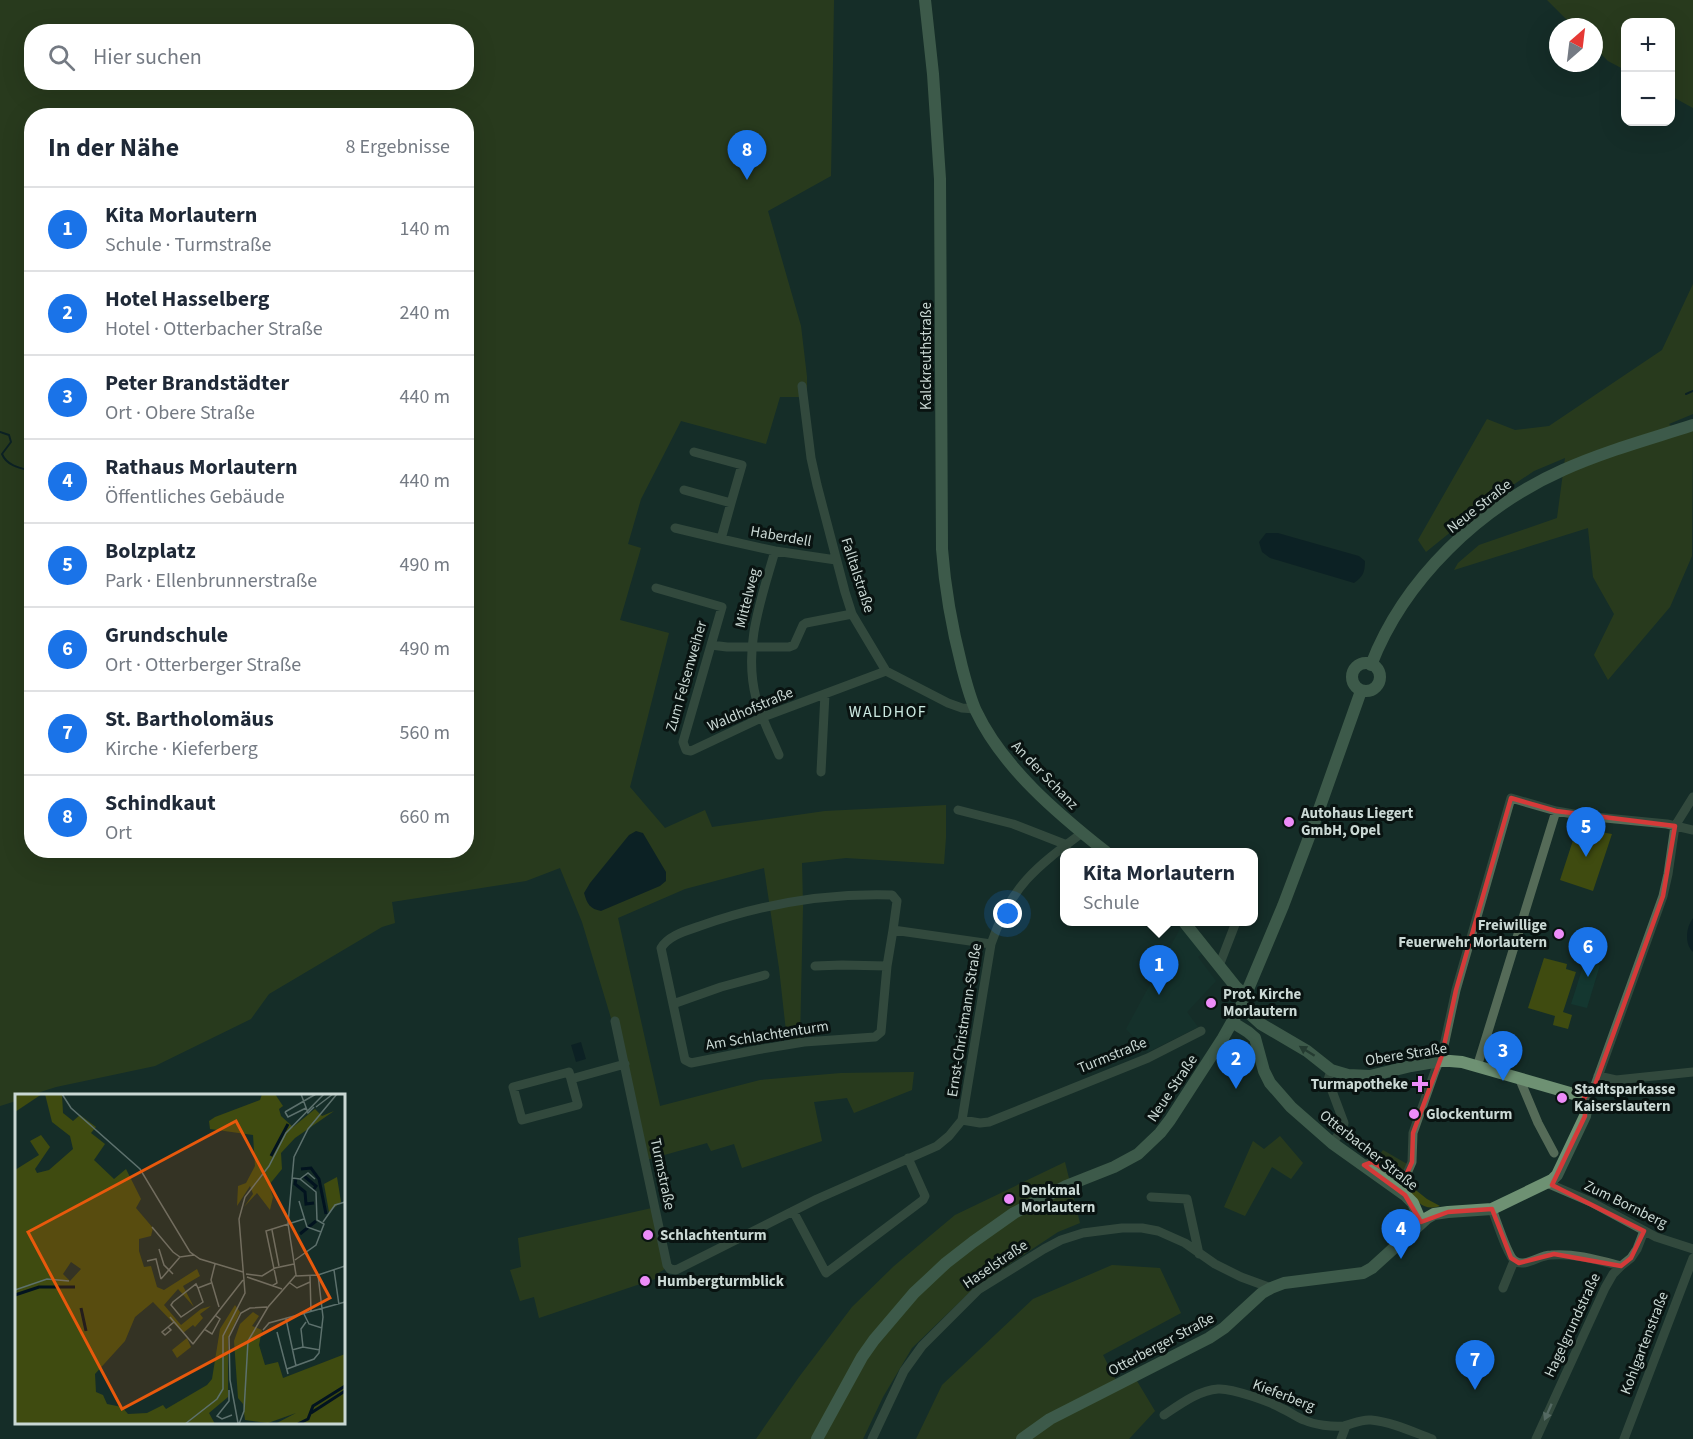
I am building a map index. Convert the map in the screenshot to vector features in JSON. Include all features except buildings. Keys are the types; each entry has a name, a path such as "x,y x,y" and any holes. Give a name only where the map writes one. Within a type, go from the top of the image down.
{"street":[{"name":"Kalckreuthstraße","path":"925,0 940,179 942,549 945,585 955,639 975,708"},
{"name":"Falltalstraße","path":"802,386 811,458 836,560 852,614 886,671"},
{"name":"Neue Straße","path":"1371,665 1389,627 1426,573 1452,546 1495,509 1519,492 1562,470 1693,424"},
{"path":"694,452 742,465 721,539"},
{"path":"684,490 731,503"},
{"name":"Haberdell","path":"675,528 775,551 836,560"},
{"name":"Mittelweg","path":"775,551 753,628 751,668 756,698 779,755"},
{"name":"Zum Felsenweiher","path":"656,588 722,607 683,742 686,750"},
{"path":"711,645 789,647 794,645 806,623 852,614"},
{"name":"Neue Straße","path":"1359,665 1371,665 1380,675 1379,684 1373,690 1361,691 1353,684 1353,672 1359,665"},
{"path":"886,671 948,703 962,708 975,708"},
{"name":"Waldhofstraße","path":"686,750 691,751 763,717 886,671"},
{"name":"Neue Straße","path":"817,1439 862,1357 914,1293 955,1256 1014,1213 1138,1154 1170,1120 1244,1001 1304,850 1361,691"},
{"path":"821,772 825,694"},
{"name":"An der Schanz","path":"975,708 992,740 1004,755 1041,795 1101,848"},
{"name":"Otterberger Straße","path":"1022,1439 1050,1419 1209,1338 1271,1288 1284,1283 1363,1273 1372,1268 1421,1222 1434,1214 1492,1209 1547,1183 1557,1175 1585,1116 1586,1106 1583,1099 1591,1091 1598,1076 1663,896 1675,826 1693,797"},
{"path":"1364,1166 1372,1162 1399,1177 1407,1176 1412,1162 1413,1133 1440,1061 1456,990 1511,798 1556,812 1667,824 1693,830"},
{"path":"958,810 1013,824 1067,845"},
{"path":"1477,1067 1556,812"},
{"name":"Ernst-Christmann-Straße","path":"1063,848 1082,833"},
{"name":"Ernst-Christmann-Straße","path":"962,1120 991,944 997,925 1015,892 1041,865 1060,850"},
{"name":"Am Schlachtenturm","path":"861,894 892,895 897,901 887,966 880,1032 875,1037 804,1042 692,1063 685,1060 661,948 665,941 684,932 713,921 778,903 861,894"},
{"path":"1188,926 1236,987 1244,1001"},
{"path":"1219,966 1234,926"},
{"path":"893,930 991,944"},
{"path":"814,966 887,966"},
{"path":"672,1004 765,975"},
{"name":"Obere Straße","path":"1244,1001 1261,1024 1307,1051 1331,1070 1348,1075 1370,1076 1440,1061 1462,1062 1565,1091 1583,1099"},
{"name":"Turmstraße","path":"615,1021 668,1273 850,1183 937,1146 950,1136 962,1120 989,1122 1148,1058 1202,1031"},
{"path":"1232,1022 1252,1035 1261,1024"},
{"name":"Otterbacher Straße","path":"1252,1035 1270,1083 1291,1107 1332,1143 1405,1195 1413,1203 1421,1222"},
{"path":"571,1079 625,1064"},
{"path":"1331,1070 1328,1080 1344,1123 1343,1129 1332,1143"},
{"path":"569,1072 571,1079 578,1105 522,1120 513,1087 569,1072"},
{"path":"1598,1076 1616,1080 1693,1072"},
{"path":"1520,1080 1538,1123 1554,1153"},
{"path":"793,1211 826,1273 923,1200 925,1196 908,1158"},
{"name":"Zum Bornberg","path":"1547,1183 1591,1202 1656,1237 1693,1249"},
{"path":"1151,1197 1187,1199 1199,1254"},
{"path":"1492,1209 1514,1261 1524,1263 1554,1254 1583,1257 1621,1266"},
{"name":"Haselstraße","path":"872,1439 904,1371 922,1346 978,1290 1061,1240 1083,1233 1142,1228 1170,1235 1215,1264 1240,1277 1271,1288"},
{"name":"Hagelgrundstraße","path":"1536,1439 1598,1300 1613,1274 1631,1258 1637,1249 1644,1231"},
{"name":"Kohlgartenstraße","path":"1624,1439 1693,1258"},
{"path":"1503,1288 1514,1261"},
{"name":"Kieferberg","path":"1164,1415 1209,1390 1224,1389 1275,1405 1305,1420 1346,1426 1370,1419 1432,1439"},
{"path":"1341,1439 1346,1426"}],"highlighted area":[{"path":"1511,798 1556,811 1675,826 1663,896 1595,1085 1584,1098 1585,1116 1552,1185 1644,1231 1631,1258 1621,1266 1554,1254 1519,1263 1511,1258 1492,1209 1448,1212 1421,1222 1405,1195 1364,1165 1372,1162 1404,1180 1412,1162 1413,1133 1442,1055 1456,990"}],"shaded area":[{"path":"1181,927 1203,953 1198,957 1216,981 1187,1012 1198,1027 1148,1052 1126,1029"},
{"path":"1585,960 1600,965 1587,1008 1571,1004"}],"green space":[{"path":"0,0 834,0 831,176 768,211 801,326 807,397 780,397 766,444 681,421 641,499 628,544 641,548 620,620 669,633 630,787 665,828 705,810 712,827 825,811 946,805 944,864 846,858 802,863 800,1039 787,1040 764,868 685,889 618,918 660,1106 760,1080 841,1073 914,1072 912,1090 854,1113 847,1098 814,1102 822,1141 742,1168 734,1144 711,1151 707,1143 643,1161 614,1028 582,922 560,868 526,881 392,902 395,923 382,927 269,994 251,1019 155,1066 56,1087 34,1094 15,1094 15,1101 0,1106"},
{"path":"1547,0 1693,0 1693,108 1675,98 1675,18 1621,18 1621,68 1603,56 1603,18 1565,18"},
{"path":"1693,284 1693,414 1669,424 1678,433 1693,427 1692,556 1670,607 1608,680 1594,655 1614,614 1593,577 1588,528 1454,570 1458,563 1479,545 1557,518 1565,458 1534,471 1489,501 1426,552 1418,540 1487,419 1515,430 1549,426 1662,350"},
{"path":"1577,828 1612,834 1593,891 1560,880"},
{"path":"1544,958 1567,964 1566,969 1576,972 1563,1012 1572,1015 1568,1029 1553,1025 1555,1016 1528,1008"},
{"path":"1280,1136 1303,1163 1291,1179 1272,1167 1245,1216 1224,1207 1253,1141 1264,1149"},
{"path":"1383,1150 1407,1164 1402,1173 1375,1161"},
{"path":"1065,1162 1080,1223 1058,1232 975,1287 912,1348 883,1397 863,1439 756,1439 852,1307 894,1266 955,1215"},
{"path":"1412,1187 1440,1206 1422,1205 1409,1192"},
{"path":"652,1208 665,1269 655,1275 655,1279 539,1318 534,1297 520,1301 510,1270 521,1267 518,1238"},
{"path":"1112,1265 1160,1268 1181,1313 1103,1355 1118,1384 1134,1376 1155,1411 1129,1439 916,1439 942,1385 1033,1299"}],"water":[{"path":"1266,533 1278,533 1359,556 1365,561 1363,574 1354,583 1270,558 1262,552 1259,542"},
{"path":"636,831 643,833 666,872 666,881 660,886 601,911 594,909 588,903 584,893 629,835"},
{"path":"1693,918 1693,952 1688,945 1687,935"},
{"path":"581,1042 586,1059 576,1062 571,1045"}],"waterway":[{"path":"1686,394 1693,391"},
{"path":"0,432 9,435 11,442 2,454 4,458 14,466 24,469"}],"place":[{"name":"Schindkaut","path":"747,180"},
{"name":"Autohaus Liegert GmbH, Opel","path":"1289,822"},
{"name":"Bolzplatz","path":"1586,857"},
{"name":"Freiwillige Feuerwehr Morlautern","path":"1559,934"},
{"name":"Grundschule","path":"1588,977"},
{"name":"Kita Morlautern","path":"1159,995"},
{"name":"Prot. Kirche Morlautern","path":"1211,1003"},
{"name":"Peter Brandstädter","path":"1503,1081"},
{"name":"Turmapotheke","path":"1420,1084"},
{"name":"Hotel Hasselberg","path":"1236,1089"},
{"name":"Stadtsparkasse Kaiserslautern","path":"1562,1098"},
{"name":"Glockenturm","path":"1414,1114"},
{"name":"Denkmal Morlautern","path":"1009,1199"},
{"name":"Schlachtenturm","path":"648,1235"},
{"name":"Rathaus Morlautern","path":"1401,1259"},
{"name":"Humbergturmblick","path":"645,1281"},
{"name":"St. Bartholomäus","path":"1475,1390"}],"district":[{"name":"WALDHOF","path":"888,711"}]}
